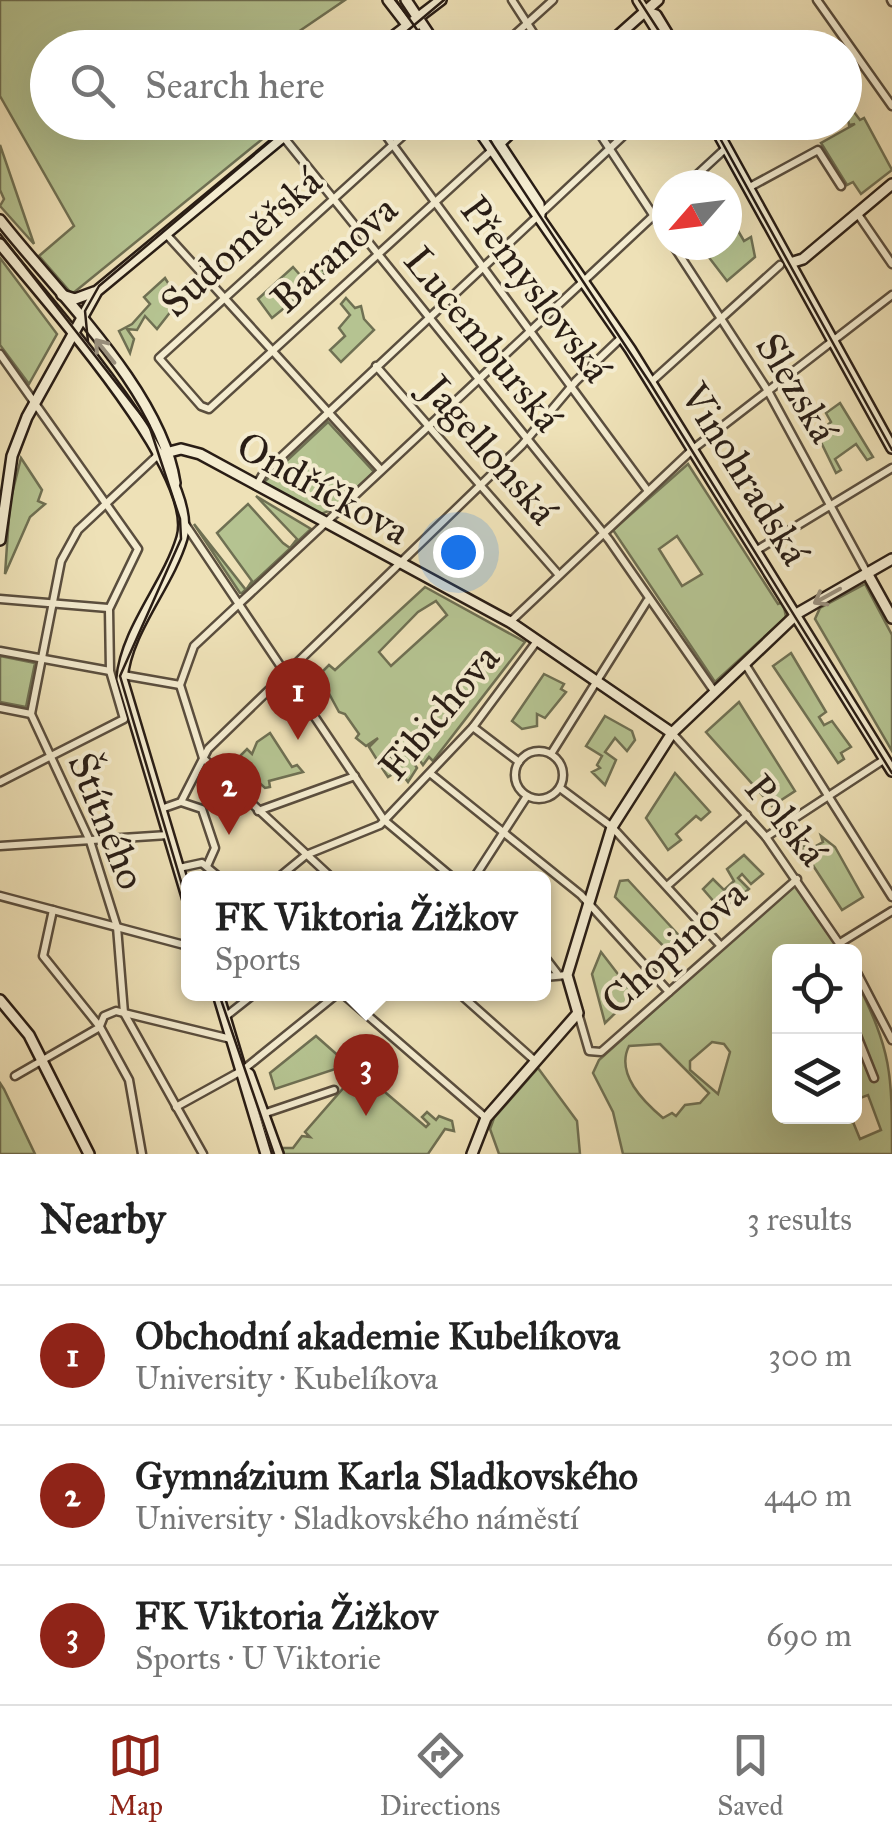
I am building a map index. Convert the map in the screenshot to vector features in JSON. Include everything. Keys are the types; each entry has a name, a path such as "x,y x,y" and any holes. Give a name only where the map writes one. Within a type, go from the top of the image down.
{"street":[{"path":"388,0 411,30"},
{"path":"406,0 429,30"},
{"path":"405,30 442,0"},
{"path":"512,0 531,30"},
{"path":"519,30 553,0"},
{"path":"638,0 657,30"},
{"path":"624,30 658,0"},
{"path":"816,0 838,30"},
{"path":"645,11 656,15 665,30"},
{"path":"862,64 892,106"},
{"path":"0,540 12,456 35,400 97,291 274,140"},
{"name":"Lucemburská","path":"286,140 603,532 714,691"},
{"name":"Přemyslovská","path":"389,140 648,491"},
{"name":"Sudoměřská","path":"209,408 201,406 159,358 399,140"},
{"name":"Vinohradská","path":"489,140 495,147"},
{"name":"Vinohradská","path":"492,140 530,211 540,216 622,337 798,613 892,771"},
{"path":"495,147 503,140"},
{"path":"604,140 652,213"},
{"path":"256,486 376,366 619,140"},
{"path":"722,140 785,264 892,448"},
{"name":"Baranova","path":"209,408 495,147"},
{"path":"702,170 726,148"},
{"path":"748,188 818,150 841,186"},
{"path":"651,382 785,264 804,259 892,184"},
{"path":"858,213 892,264"},
{"path":"324,871 203,758 180,685 194,646 652,218"},
{"path":"0,220 160,426 163,453 182,520 182,541 122,674 181,875"},
{"path":"164,232 382,470"},
{"path":"0,244 163,453"},
{"name":"Slezská","path":"683,260 768,391 892,618"},
{"path":"59,294 75,298 97,291"},
{"path":"510,622 693,450 831,338 892,295"},
{"path":"52,308 62,332 61,353"},
{"path":"160,808 183,799 203,758 285,671 527,440 572,386 622,337"},
{"path":"61,353 76,347 86,352"},
{"path":"0,354 138,549 109,608 110,671 124,719 120,725 0,782"},
{"name":"Jagellonská","path":"376,366 558,574"},
{"name":"Ondříčkova","path":"160,426 256,486 510,622 672,733"},
{"name":"Ondříčkova","path":"163,453 181,448 200,454"},
{"path":"0,708 31,714 61,561 78,530 104,502 163,453"},
{"path":"758,550 892,468"},
{"path":"182,520 384,820 441,871"},
{"path":"551,976 562,974 570,962 612,827 672,733 798,613 892,559"},
{"path":"0,598 109,608"},
{"path":"551,754 648,601"},
{"name":"Fibichova","path":"287,871 306,855 376,828 473,727 538,640"},
{"path":"0,651 110,671"},
{"path":"744,664 892,897"},
{"path":"122,674 180,685"},
{"name":"Štítného","path":"31,714 90,840 117,927 124,1013"},
{"path":"473,727 519,762"},
{"name":"Polská","path":"672,733 766,837 840,943"},
{"path":"533,752 551,754 564,771 560,788 547,799 527,796 516,782 519,762 533,752"},
{"path":"766,837 885,758"},
{"path":"431,774 549,871"},
{"path":"257,811 355,776"},
{"path":"560,788 612,827 720,945"},
{"path":"479,871 527,796"},
{"path":"183,799 202,809 215,848 204,865"},
{"path":"667,886 747,815"},
{"path":"0,846 169,835"},
{"path":"179,868 204,865 211,871"},
{"path":"551,873 588,903 669,992"},
{"name":"Chopinova","path":"578,1014 589,1052 601,1052 796,878"},
{"path":"0,896 181,944"},
{"path":"53,910 43,956 100,1028 129,1080 140,1153"},
{"path":"840,943 892,911"},
{"path":"552,963 570,962"},
{"path":"472,1154 486,1118 578,1014 562,974 552,963"},
{"path":"862,980 890,1024 892,1040"},
{"path":"0,1000 24,1028 89,1154"},
{"path":"220,1001 266,1154"},
{"path":"225,1017 245,1001"},
{"path":"176,1107 243,1070 331,1001"},
{"path":"348,1001 486,1118"},
{"path":"468,1001 534,1060"},
{"path":"124,1013 203,1154"},
{"path":"16,1076 100,1028 108,1014 124,1013 233,1039"},
{"path":"856,1034 874,1078"},
{"path":"243,1070 249,1074 278,1154"},
{"path":"264,1114 334,1090"}],"green space":[{"path":"0,0 345,0 301,30 30,30 30,140 261,140 72,294 39,256 74,226 0,96"},
{"path":"864,118 892,170 861,194 853,182 847,185 821,143 862,140"},
{"path":"0,145 34,244 0,206 4,199 0,190"},
{"path":"751,237 755,257 727,281 711,260 742,260 742,238 744,241"},
{"path":"329,252 344,256 337,255 322,269 325,273 318,279 314,276 307,283 310,287 272,318 258,299 293,267 301,276"},
{"path":"0,258 57,334 29,384 0,345"},
{"path":"165,278 179,301 157,329 145,316 137,330 127,329 134,339 130,353 119,331 132,324 150,304 144,297"},
{"path":"346,298 355,308 361,306 364,319 374,330 341,362 330,350 345,336 339,328 350,315 341,304"},
{"path":"840,403 873,457 867,460 856,444 835,459 841,470 836,473 817,434 831,422 826,413"},
{"path":"328,422 374,472 334,509 321,514 263,483"},
{"path":"21,458 42,490 38,501 45,504 30,517 5,574 10,502"},
{"path":"688,464 778,604 783,602 786,617 715,682 613,530","holes":["677,536 702,574 682,586 659,549"]},
{"path":"256,496 311,529 247,588 252,581 217,533 248,504 290,548 297,539"},
{"path":"194,524 246,590 240,593"},
{"path":"865,584 892,635 892,751 815,619 820,608"},
{"path":"425,587 525,642 433,761 429,757 423,765 409,745 404,747 417,768 408,782 399,770 388,777 382,768 393,760 390,756 379,763 369,747 378,738 366,746 356,738 359,734 345,714 339,712 319,675 329,665 335,670","holes":["436,601 447,615 391,666 379,652 418,612"]},
{"path":"791,653 826,712 819,717 824,725 832,721 851,747 841,753 844,759 838,763 773,666"},
{"path":"0,656 35,663 26,707 0,702"},
{"path":"544,674 564,684 561,689 566,692 545,718 537,714 537,726 522,729 512,721"},
{"path":"739,702 795,791 772,806 706,732"},
{"path":"605,716 632,731 635,740 627,751 615,738 605,752 616,760 605,785 592,772 600,768 597,765 602,756 586,746"},
{"path":"270,733 292,767 297,765 303,772 269,781 270,787 265,788 241,766 245,761 240,756 247,749 252,754 257,742"},
{"path":"675,773 710,812 701,820 696,816 676,834 681,840 668,850 646,818"},
{"path":"821,836 835,847 863,897 842,910 801,847 808,844 812,848 823,842"},
{"path":"744,855 763,874 751,884 742,874 738,878 749,889 722,911 703,889 713,879 724,890 734,881 727,869"},
{"path":"628,880 686,943 675,958 615,897 620,881"},
{"path":"795,884 835,944 772,944 772,1124 854,1124 860,1139 881,1130 868,1095 862,1097 862,994 887,1063 892,1154 623,1154 613,1112 593,1073 599,1060","holes":["712,1042 724,1044 730,1052 718,1094 690,1070 690,1061","660,1044 709,1093 700,1103 685,1105 676,1116 672,1113 663,1118 640,1096 629,1077 629,1046"]},
{"path":"601,952 634,995 605,1023 592,974"},
{"path":"316,1036 351,1067 340,1081 335,1069 275,1089 270,1073"},
{"path":"361,1039 368,1046 360,1055 369,1058 359,1070 345,1057"},
{"path":"538,1068 577,1121 580,1154 499,1154 490,1129 494,1118"},
{"path":"359,1070 426,1127 429,1124 422,1117 427,1112 436,1120 439,1116 452,1121 454,1131 445,1129 428,1154 284,1154 282,1148 293,1148 302,1136 310,1137 305,1132"},
{"path":"0,1083 4,1089 35,1154 0,1154"}],"tram line":[{"path":"396,0 417,30"},
{"path":"408,30 444,0"},
{"path":"639,0 658,30"},
{"path":"88,342 85,311 99,286 272,140"},
{"path":"490,140 650,383 892,773"},
{"path":"721,140 892,450"},
{"path":"0,234 149,425 180,519 181,539 120,676 181,881"},
{"path":"221,1001 274,1154"}],"place":[{"name":"Obchodní akademie Kubelíkova","path":"298,740"},
{"name":"Gymnázium Karla Sladkovského","path":"229,835"},
{"name":"FK Viktoria Žižkov","path":"366,1116"}]}
